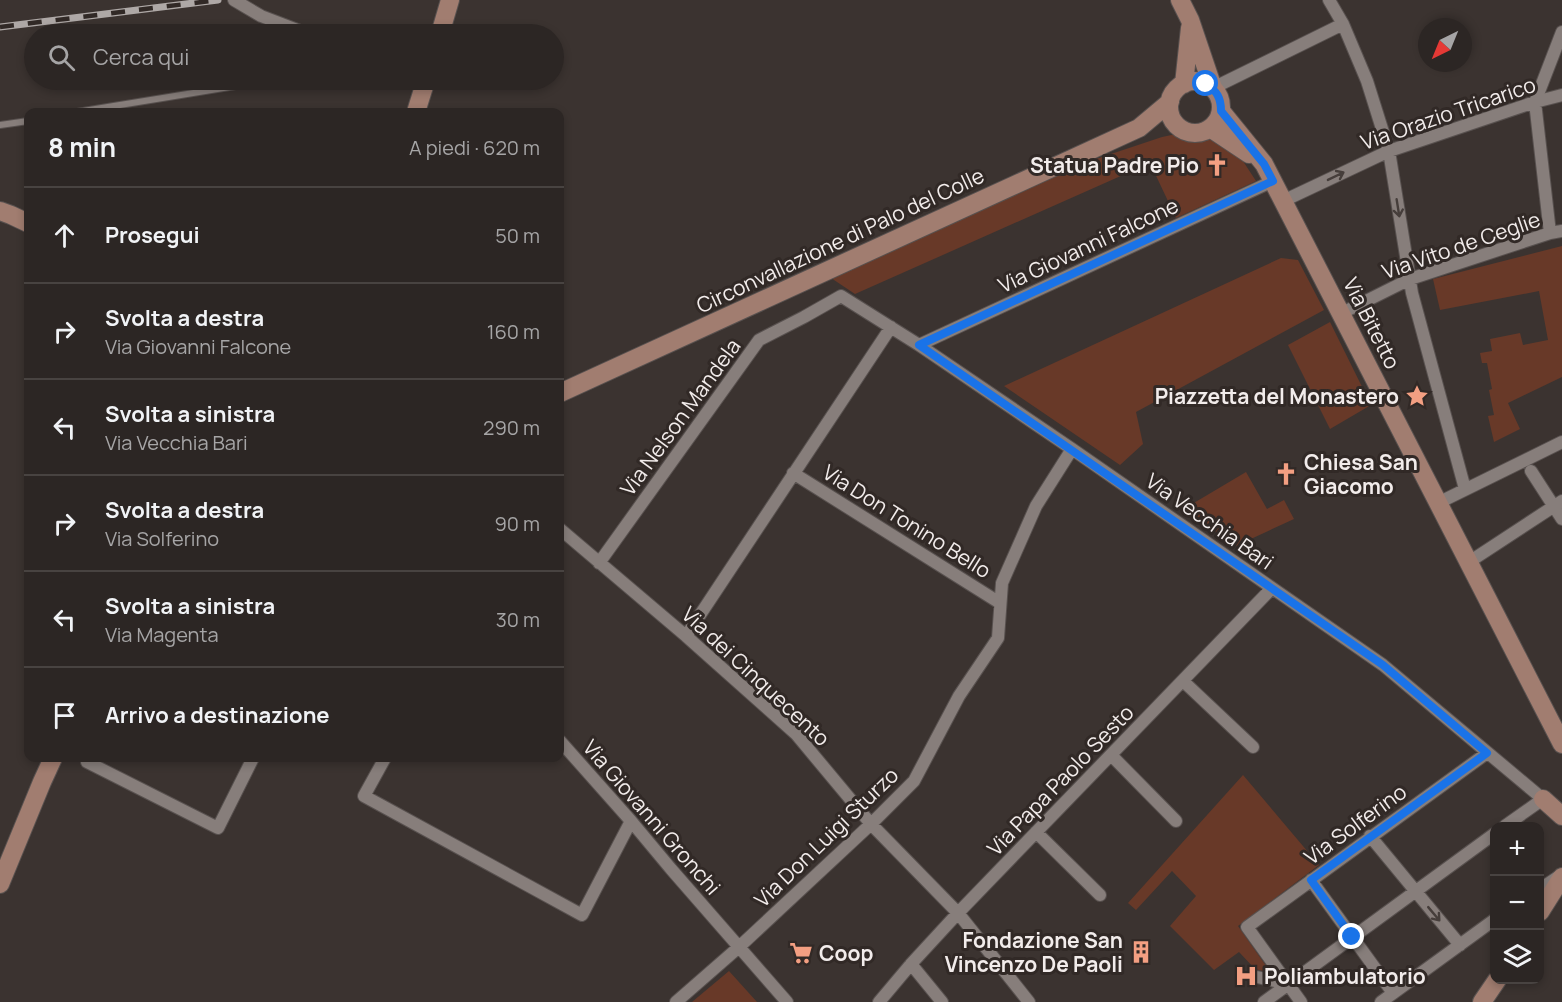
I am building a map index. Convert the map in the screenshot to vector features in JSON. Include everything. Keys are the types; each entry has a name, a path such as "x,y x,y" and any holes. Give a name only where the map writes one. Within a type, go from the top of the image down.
{"street":[{"path":"234,0 261,16 282,24"},
{"path":"443,24 450,0"},
{"path":"1170,102 1170,114 1177,126 1188,132 1197,134 1206,131 1219,119 1221,103 1213,88 1190,20 1180,0"},
{"path":"1184,84 1192,0"},
{"path":"1329,0 1343,24 1367,81 1389,151 1410,279 1465,489"},
{"path":"1213,88 1343,24"},
{"path":"1556,232 1535,102 1562,32"},
{"path":"1139,128 1170,102 1176,90 1184,84 1198,81 1213,88"},
{"path":"417,108 423,90"},
{"name":"Via Orazio Tricarico","path":"1283,201 1389,151 1562,95"},
{"name":"Via Bitetto","path":"1221,111 1264,164 1562,744"},
{"path":"1139,128 1177,126"},
{"name":"Circonvallazione di Palo del Colle","path":"564,391 1139,128"},
{"path":"1210,128 1264,164"},
{"name":"Via Giovanni Falcone","path":"919,345 1273,181"},
{"path":"0,211 24,221"},
{"name":"Via Vito de Ceglie","path":"1342,313 1410,279 1556,232"},
{"name":"Via Vecchia Bari","path":"841,296 919,345 1072,449 1383,665 1543,799"},
{"name":"Via Nelson Mandela","path":"599,562 759,340 841,296"},
{"path":"686,636 891,327"},
{"path":"1438,503 1562,442"},
{"name":"Via Don Luigi Sturzo","path":"676,1002 739,947 914,781 959,696 998,638 1002,583 1036,506 1072,449"},
{"path":"1531,471 1558,503 1562,519"},
{"name":"Via Don Tonino Bello","path":"793,473 1000,603"},
{"path":"1469,562 1558,503"},
{"name":"Via dei Cinquecento","path":"564,532 686,636 796,734 871,824 958,913 1029,1002"},
{"name":"Via Papa Paolo Sesto","path":"879,1002 958,913 1272,588"},
{"path":"1183,681 1253,747"},
{"name":"Via Giovanni Gronchi","path":"564,745 787,1002"},
{"name":"Via Solferino","path":"1288,984 1246,927 1487,753"},
{"path":"1111,755 1176,821"},
{"path":"0,884 51,762"},
{"path":"87,762 218,828 251,762"},
{"path":"383,762 364,796 582,915 631,820"},
{"path":"1511,822 1543,799 1562,800"},
{"path":"1543,799 1562,816"},
{"path":"1036,832 1100,895"},
{"path":"1370,837 1460,945"},
{"path":"1264,1002 1490,838"},
{"path":"1544,886 1562,876"},
{"path":"1544,904 1562,876"},
{"path":"1311,880 1393,993"},
{"path":"1381,1002 1490,923"},
{"path":"911,964 942,1002"},
{"path":"1257,977 1288,984 1300,1002"},
{"path":"1482,1002 1494,984"}],"lane":[{"path":"102,108 212,90"},
{"path":"0,125 24,122"}],"shaded area":[{"path":"1186,132 1210,135 1241,158 1256,181 1176,218 1150,163 855,294 831,278 1084,163 1162,137"},
{"path":"1562,246 1562,377 1508,403 1520,429 1494,442 1488,416 1494,415 1489,390 1492,389 1487,363 1482,363 1480,353 1492,351 1490,339 1520,333 1523,345 1548,340 1539,291 1440,310 1433,279"},
{"path":"1281,258 1298,260 1324,310 1136,412 1143,444 1120,465 1004,386"},
{"path":"1330,322 1371,405 1330,429 1288,345"},
{"path":"1246,472 1267,509 1284,500 1294,519 1253,538 1240,548 1182,510"},
{"path":"1243,775 1319,865 1238,926 1271,973 1255,969 1239,952 1214,970 1170,926 1196,896 1172,871 1136,910 1128,903"},
{"path":"729,971 757,1002 692,1002"}],"railway":[{"path":"24,24 218,0"},
{"path":"0,27 24,24"}],"place":[{"name":"Statua Padre Pio","path":"1217,165"},
{"name":"Piazzetta del Monastero","path":"1417,396"},
{"name":"Chiesa San Giacomo","path":"1286,474"},
{"name":"Fondazione San Vincenzo De Paoli","path":"1141,952"},
{"name":"Coop","path":"801,953"},
{"name":"Poliambulatorio","path":"1246,976"}],"route":[{"path":"1206,84 1218,95 1221,111 1264,164 1273,181 919,345 1383,665 1487,753 1311,880 1352,937"}]}
